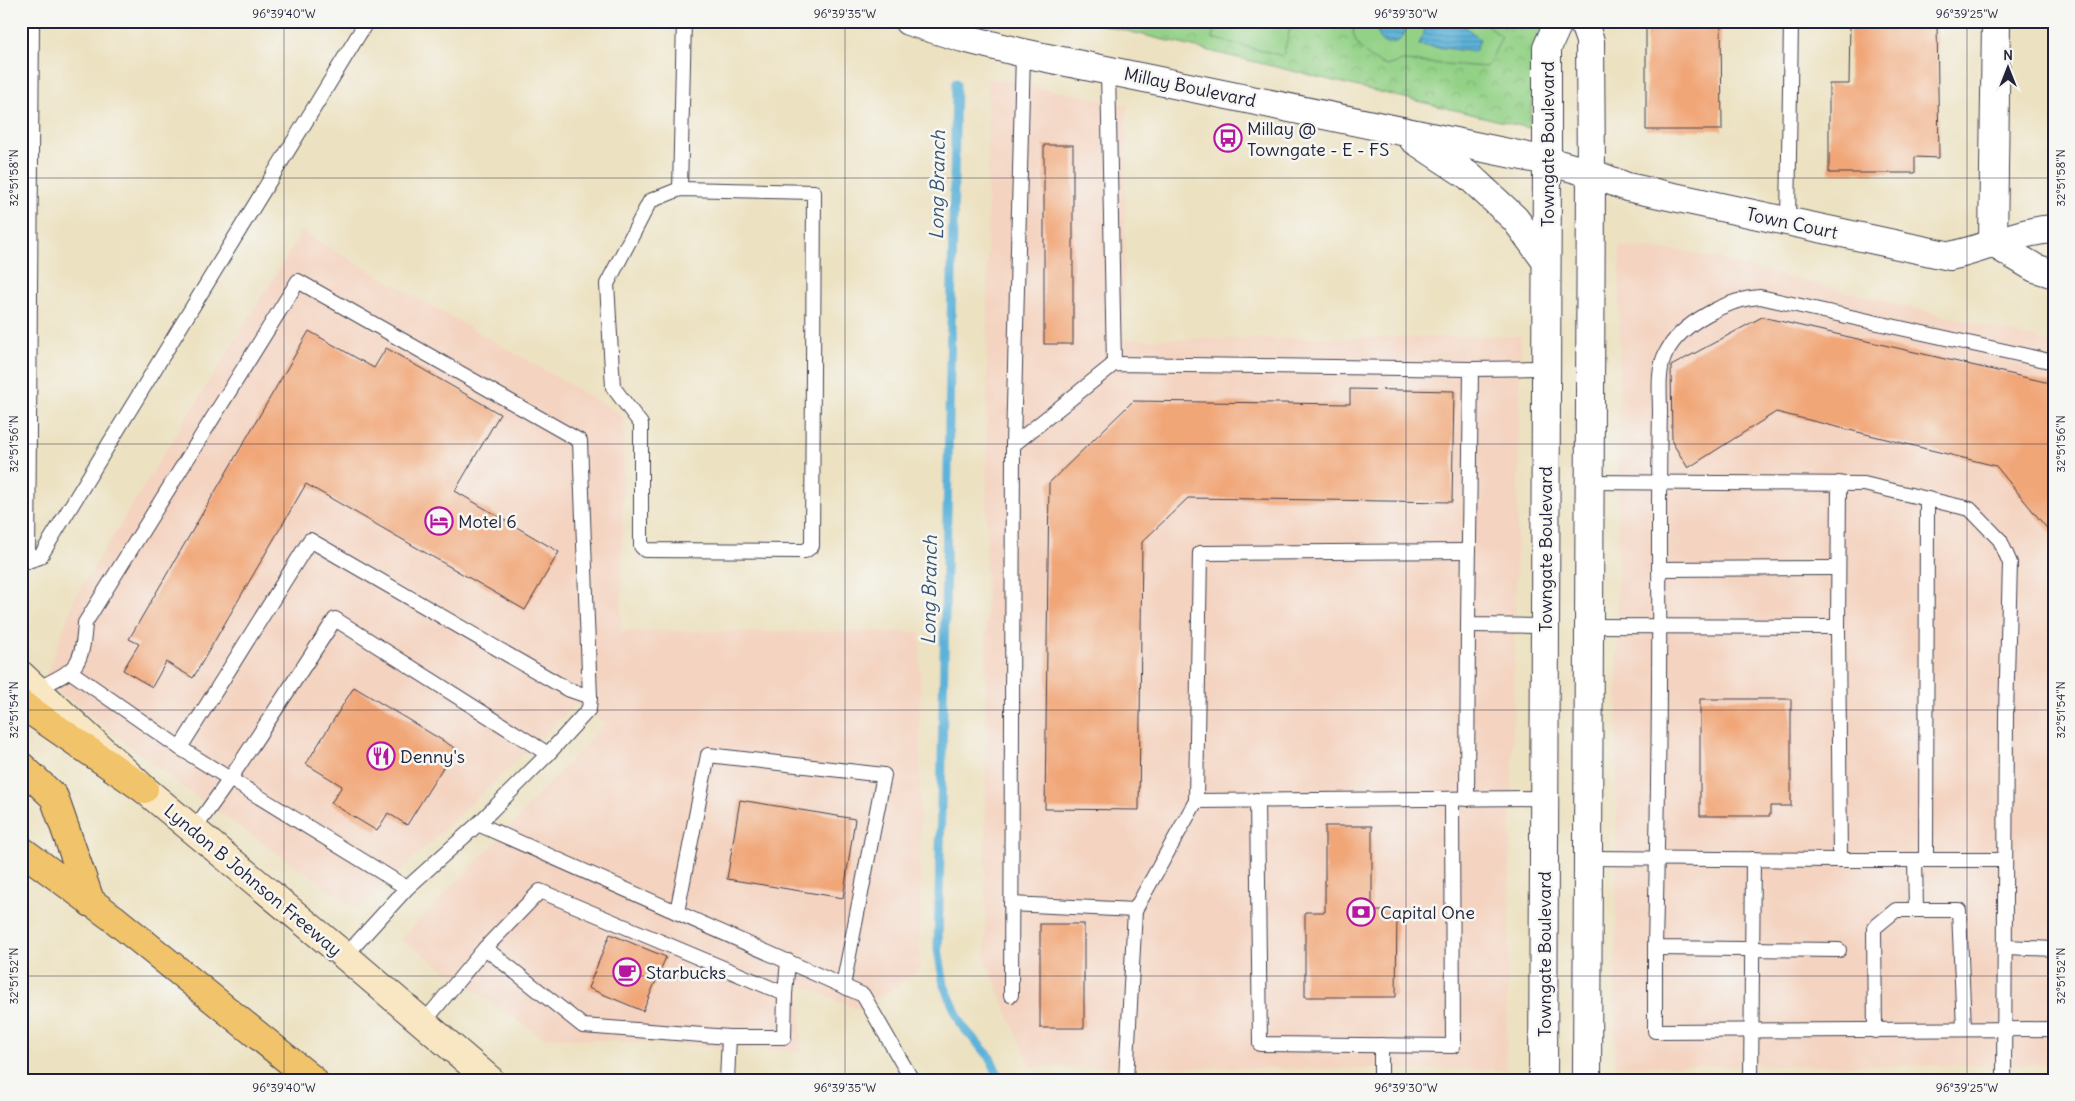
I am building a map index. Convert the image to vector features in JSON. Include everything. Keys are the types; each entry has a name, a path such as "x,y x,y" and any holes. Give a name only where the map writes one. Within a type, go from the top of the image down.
{"highway":[{"path":"26,689 144,789"},
{"path":"21,766 54,797 102,911"},
{"path":"21,850 102,911 313,1080"}],"main road":[{"name":"Lyndon B Johnson Freeway","path":"144,789 424,1022 490,1080"}],"street":[{"name":"Millay Boulevard","path":"908,21 962,38 1023,53 1401,131 1591,173"},
{"name":"Towngate Boulevard","path":"1543,1080 1547,48 1559,21"},
{"path":"1583,21 1590,41 1591,173 1587,1080"},
{"path":"1996,21 1993,243 2035,268 2054,274"},
{"path":"1401,131 1469,176 1515,219 1546,260"},
{"name":"Town Court","path":"1591,173 1628,187 1950,256 1975,251 1993,243 2037,230 2054,229"},
{"path":"1545,626 1589,626"}],"lane":[{"path":"32,21 25,562 40,557 367,21"},
{"path":"680,189 684,21"},
{"path":"1788,222 1791,21"},
{"path":"1011,995 1013,445 1023,53"},
{"path":"1108,70 1114,364"},
{"path":"680,189 814,192 812,546 805,551 645,550 641,546 640,424 613,387 607,284 650,201 680,189"},
{"path":"26,689 71,672 83,650 86,623 298,281 580,440 589,709 548,754 478,824 407,888 345,956"},
{"path":"2054,362 1760,297 1746,298 1723,305 1682,332 1666,353 1661,373 1659,482 1660,626 1655,1031 2054,1029"},
{"path":"1013,445 1114,364 1471,369 1546,368"},
{"path":"1468,799 1471,369"},
{"path":"1589,482 1864,484 1970,510 2000,540 2010,563 2005,860 2004,1080"},
{"path":"1839,483 1840,860"},
{"path":"1916,909 1920,860 1927,499"},
{"path":"180,748 310,540 567,688 590,697"},
{"path":"1126,1080 1135,910 1196,800 1200,552 1469,551"},
{"path":"1659,569 1838,568"},
{"path":"193,831 230,779 335,619 548,754"},
{"path":"1468,625 1545,626"},
{"path":"1589,626 1838,627"},
{"path":"71,672 180,748 407,888"},
{"path":"677,912 708,755 884,775 842,986"},
{"path":"1196,800 1544,798"},
{"path":"1257,800 1260,1044 1453,1046 1452,799"},
{"path":"478,824 863,995 912,1080"},
{"path":"1588,858 2005,860"},
{"path":"1751,1080 1753,859"},
{"path":"424,1022 485,948 540,892 785,994"},
{"path":"1011,904 1135,910"},
{"path":"1875,1031 1874,928 1896,910 1916,909 1959,910 1964,1029"},
{"path":"2006,947 2054,948"},
{"path":"485,948 583,1026 729,1037 784,1037 788,961"},
{"path":"1655,948 1839,950"},
{"path":"727,1080 729,1037"},
{"path":"1381,1045 1381,1080"}],"shaded area":[{"path":"988,78 1127,105 1123,340 1521,336 1506,1070 1030,1066 985,959"},
{"path":"302,232 624,416 621,631 920,632 920,970 859,1010 801,985 801,1052 542,1037 401,939 489,849 605,723 575,705 359,910 180,785 45,680 75,597"},
{"path":"1620,247 1684,251 2054,343 2054,1065 1615,1066"}],"green space":[{"path":"1085,21 1544,21 1529,128"},
{"path":"1216,21 1292,21 1283,56 1212,38"},
{"path":"1355,21 1482,21 1502,37 1487,67 1403,61 1386,66 1373,59 1361,49 1354,37"}],"water":[{"path":"1378,21 1405,21 1404,35 1395,42 1385,43 1378,33"},
{"path":"1428,21 1458,21 1480,39 1475,52 1419,45"}],"building":[{"path":"1646,21 1721,21 1722,130 1646,130"},
{"path":"1850,21 1937,21 1939,158 1915,157 1915,173 1829,173 1829,84 1849,84"},
{"path":"1044,145 1073,145 1073,344 1044,344"},
{"path":"1762,317 2054,384 2054,537 1996,466 1776,412 1688,468 1672,442 1671,366"},
{"name":"Motel 6","path":"309,331 374,368 386,348 500,414 455,491 559,552 525,610 306,484 193,678 166,662 152,687 123,670 139,644 129,639"},
{"path":"1350,389 1454,391 1452,502 1188,498 1142,542 1139,810 1045,809 1049,483 1133,401 1350,404"},
{"name":"Denny's","path":"354,687 455,748 407,825 388,813 377,831 331,803 342,786 306,764"},
{"path":"1700,699 1791,699 1791,806 1770,806 1770,816 1700,816"},
{"path":"740,800 855,819 843,898 727,879"},
{"name":"Capital One","path":"1325,826 1372,826 1372,911 1397,911 1396,997 1305,997 1305,912 1325,912"},
{"path":"1040,924 1084,924 1084,1028 1040,1028"},
{"name":"Starbucks","path":"610,934 666,957 643,1011 588,988"}],"waterway":[{"name":"Long Branch","path":"956,83 938,949 944,985 962,1026 990,1057 1000,1080"}],"place":[{"name":"Millay @ Towngate - E - FS","path":"1228,138"},
{"name":"Motel 6","path":"439,521"},
{"name":"Denny's","path":"381,756"},
{"name":"Capital One","path":"1361,912"},
{"name":"Starbucks","path":"627,972"}]}
